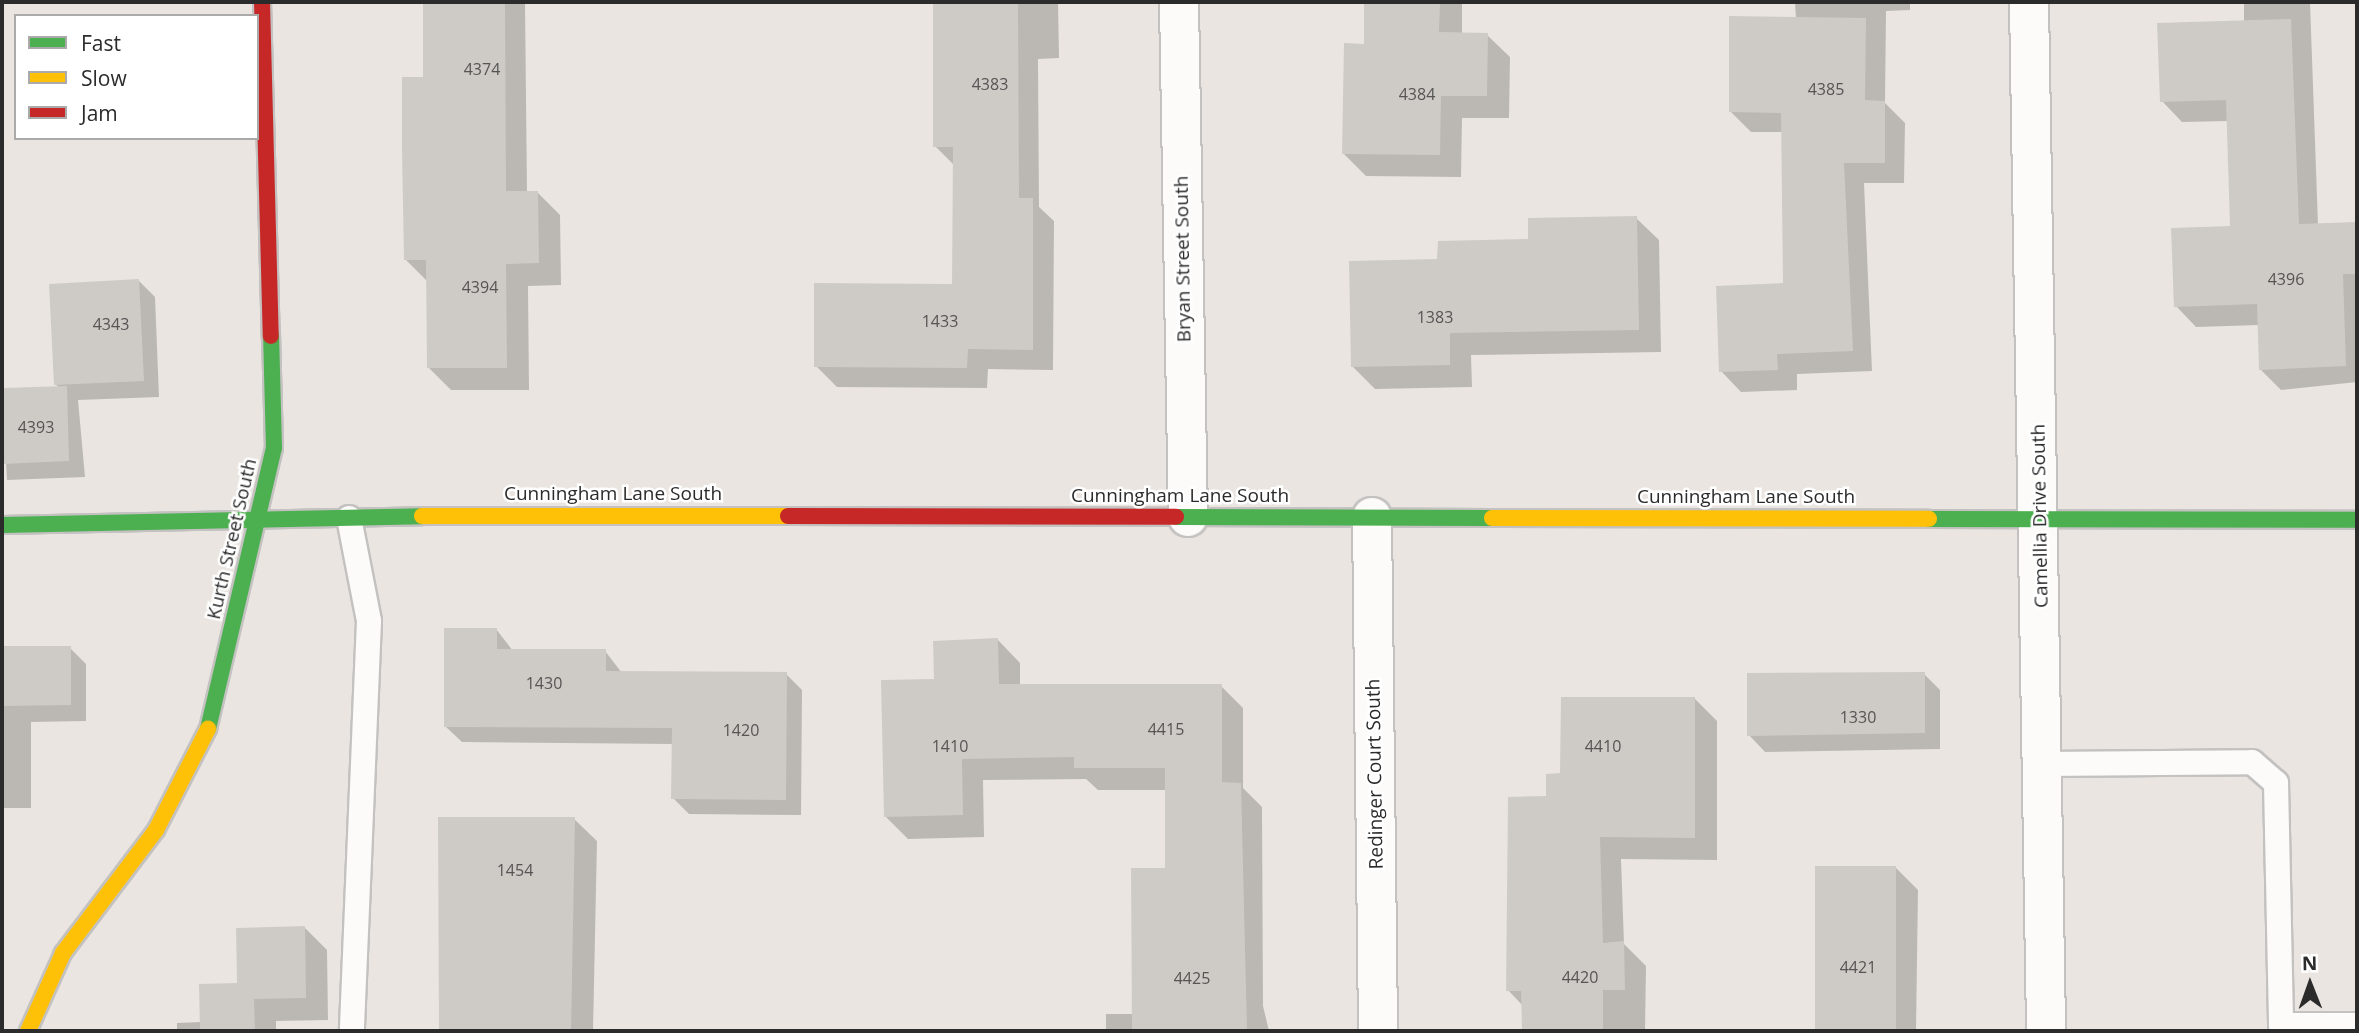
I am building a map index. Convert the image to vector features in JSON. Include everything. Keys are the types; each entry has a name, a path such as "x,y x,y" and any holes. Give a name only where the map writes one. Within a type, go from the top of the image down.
{"street":[{"name":"Kurth Street South","path":"28,1031 39,995 64,953 156,830 204,743 258,519 274,448 261,2"},
{"name":"Bryan Street South","path":"1178,2 1188,517"},
{"name":"Camellia Drive South","path":"2029,2 2041,518 2046,1031"},
{"name":"Redinger Court South","path":"1372,517 1378,1031"},
{"name":"Cunningham Lane South","path":"2,524 349,518 2357,520"}],"lane":[{"path":"349,518 369,621 352,1031"},
{"path":"2043,764 2252,762 2276,783 2281,1028 2357,1025"}],"building":[{"path":"423,2 505,2 506,191 538,191 539,263 506,264 507,368 427,368 426,260 404,260 402,150 402,77 423,77"},
{"path":"933,2 1018,2 1019,198 1033,198 1033,350 968,349 967,368 814,367 814,283 952,284 953,147 933,147"},
{"path":"1364,2 1440,2 1439,32 1488,33 1487,96 1441,96 1440,155 1342,154 1344,43 1364,44"},
{"path":"1729,16 1866,18 1865,100 1885,101 1885,163 1844,163 1853,351 1777,354 1778,370 1719,372 1716,286 1783,283 1781,113 1729,112"},
{"path":"2291,19 2299,224 2357,222 2357,274 2343,274 2346,366 2259,370 2257,304 2174,307 2171,228 2230,226 2226,100 2160,102 2157,23"},
{"path":"1637,216 1639,330 1450,333 1450,365 1351,367 1349,261 1437,259 1438,241 1528,239 1528,218"},
{"path":"139,279 144,381 54,385 49,284"},
{"path":"67,386 69,461 2,464 2,388"},
{"path":"444,628 497,628 497,649 606,649 606,671 787,672 786,800 671,799 672,728 444,727"},
{"path":"998,638 999,684 1222,684 1222,782 1241,783 1247,1031 1132,1031 1131,868 1165,868 1165,768 1074,768 1074,757 962,759 963,815 884,817 881,680 934,679 933,641"},
{"path":"2,646 71,646 71,705 2,706"},
{"path":"1925,672 1925,733 1747,736 1747,673"},
{"path":"1561,697 1695,697 1695,838 1600,837 1603,943 1624,941 1625,990 1603,990 1603,1031 1522,1031 1521,991 1506,991 1508,797 1546,796 1546,774 1560,773"},
{"path":"438,817 575,817 571,1031 439,1031"},
{"path":"1815,866 1896,866 1896,1031 1815,1031"},
{"path":"305,926 306,998 254,999 255,1031 200,1031 199,984 237,983 236,928"}],"traffic: fast":[{"path":"208,729 274,448 271,336"},
{"path":"2,525 422,516"},
{"path":"1176,517 1492,518"},
{"path":"1929,519 2357,520"}],"traffic: slow":[{"path":"422,516 788,516"},
{"path":"1492,518 1929,519"},
{"path":"28,1031 63,953 156,830 208,729"}],"traffic: jam":[{"path":"262,2 271,336"},
{"path":"788,516 1176,517"}]}
